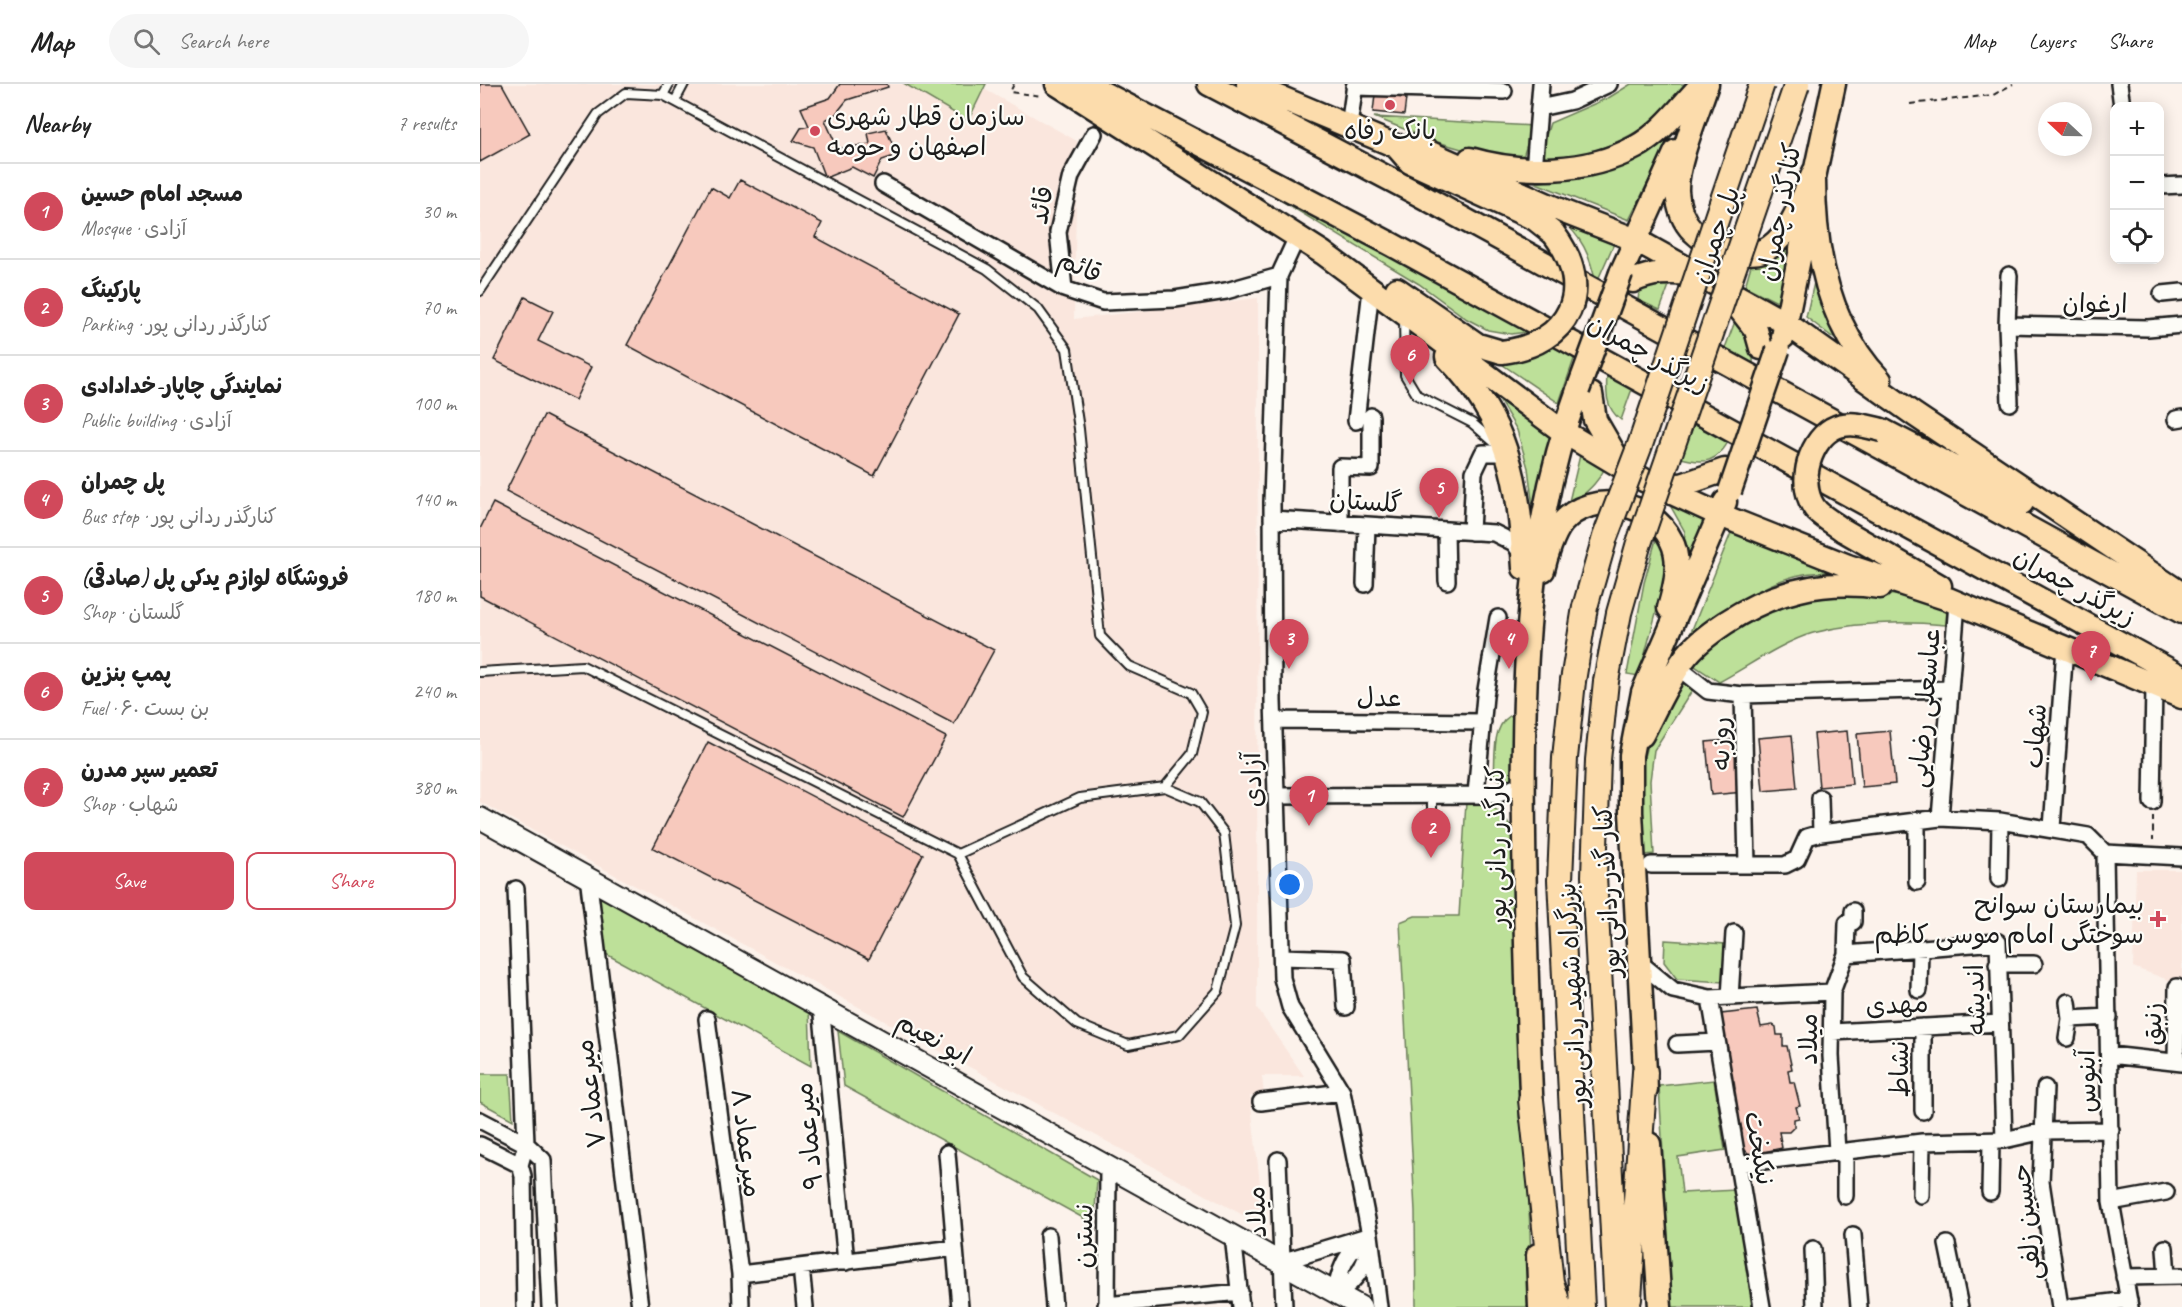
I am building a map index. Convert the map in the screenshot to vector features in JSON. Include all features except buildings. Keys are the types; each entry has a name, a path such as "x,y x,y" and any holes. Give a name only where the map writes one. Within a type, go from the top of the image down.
{"highway":[{"name":"پل چمران","path":"1573,681 1585,607 1605,537 1640,445 1762,84"},
{"name":"پل چمران","path":"1606,681 1619,613 1638,546 1797,84"},
{"name":"بزرگراه شهید ردانی پور","path":"1573,681 1565,758 1560,880 1582,1307"},
{"name":"بزرگراه شهید ردانی پور","path":"1606,681 1595,819 1594,876 1617,1307"},
{"path":"1628,1307 1645,1072"},
{"path":"1531,1100 1551,1282 1559,1307"}],"main road":[{"name":"زیرگذر چمران","path":"1086,84 1391,244 2182,677"},
{"name":"زیرگذر چمران","path":"1209,84 1418,194 2182,612"},
{"path":"1248,84 1396,146 1417,147 1636,240 1787,324 1915,416 2182,594"},
{"path":"1433,155 1456,155 1497,167 1534,170 1567,167 1636,147 1658,130 1705,84"},
{"path":"1705,84 1677,189 1681,217 1694,235 1717,248 1751,254 1770,247 1790,224 1814,172"},
{"path":"1623,468 1595,420 1584,392 1593,348 1602,323 1627,277 1636,240 1705,84"},
{"name":"کنارگذر چمران","path":"1770,349 1787,324 1804,245 1814,172 1834,84"},
{"path":"1052,90 1298,237 1387,282 1478,345 1502,352 1525,350 1544,340 1560,325 1572,305 1574,269 1567,250 1554,234 1535,219 1410,162 1396,146"},
{"path":"1814,172 1814,218 1823,274 1850,340 1866,365 1915,416"},
{"path":"1298,237 1562,431 1653,484 1720,515 1848,566 1952,601 2182,697"},
{"path":"1627,277 1667,272 1694,274"},
{"path":"1653,484 1682,485 1728,481 1749,436 1763,396 1770,349 1750,320 1722,289"},
{"path":"1404,313 1465,376 1493,416 1514,471 1523,556 1523,695"},
{"name":"کنارگذر ردانی پور","path":"1540,1307 1526,1006 1523,695 1536,546 1562,431 1584,392"},
{"path":"2003,622 1843,530 1816,510 1805,486 1809,462 1816,448 1832,429 1855,424 1882,430 2119,553"},
{"name":"کنار گذر ردانی پور","path":"1660,1307 1631,812 1631,755 1643,692 1720,515 1728,481"},
{"path":"1523,695 1545,560 1562,524 1584,507 1612,503 1642,511 1663,527 1672,542 1677,563 1675,588 1643,692"},
{"path":"1631,755 1684,658 1708,635 1739,614 1772,597 1807,587 1849,583 1952,601"},
{"name":"ابو نعیم","path":"480,818 1361,1307"}],"street":[{"path":"1534,170 1541,84"},
{"path":"1539,108 1572,101 1609,84"},
{"path":"2119,84 2121,102"},
{"path":"1349,126 1355,86 1504,91"},
{"name":"قائد","path":"1064,290 1058,231 1071,176 1094,134"},
{"name":"قائم","path":"883,184 1064,290 1102,302 1175,299 1226,291 1279,276"},
{"path":"2164,186 2182,185"},
{"name":"آزادی","path":"1298,237 1279,276 1272,519 1274,720 1282,978 1290,1007 1342,1092 1370,1235 1379,1307"},
{"path":"2009,275 2007,325 2010,403"},
{"path":"1340,524 1340,467 1371,468 1363,419 1371,289"},
{"path":"2162,294 2182,292"},
{"name":"ارغوان","path":"2007,325 2148,328 2182,325"},
{"path":"1471,532 1474,472 1483,453 1507,453"},
{"path":"1494,533 1508,526 1520,515"},
{"name":"گلستان","path":"1272,519 1494,533"},
{"path":"1365,584 1367,525"},
{"path":"1446,530 1447,581"},
{"path":"1494,533 1514,543 1523,556"},
{"name":"عباسعلی رضایی","path":"1940,818 1950,689 1952,601"},
{"path":"1476,794 1483,722 1498,618"},
{"name":"شهاب","path":"2052,828 2065,647"},
{"name":"روزبه","path":"1679,668 1708,691 1743,694 1747,865"},
{"path":"2152,802 2154,686"},
{"path":"1743,694 1950,689"},
{"name":"عدل","path":"1274,720 1483,722"},
{"path":"1276,796 1432,803 1476,794 1497,795 1524,783"},
{"path":"1497,795 1524,812"},
{"path":"1820,798 1821,832"},
{"path":"1651,865 1785,865 1797,859 1807,837 1821,832 1940,818 2000,820 2052,828 2088,836 2105,853 2182,856"},
{"path":"1917,820 1917,882"},
{"path":"1999,879 2000,820"},
{"name":"آبنوس","path":"2105,853 2111,1202 2129,1303"},
{"name":"میرعماد ۷","path":"588,876 640,1307"},
{"path":"516,889 526,1144 520,1165 523,1176 525,1307"},
{"path":"1832,992 1846,954 1846,922 1853,922 1853,911"},
{"path":"1730,997 1734,933"},
{"name":"اندیشه","path":"1846,954 1998,942 2000,1023 1997,1140 1990,1192"},
{"path":"1919,990 1920,949"},
{"path":"1282,957 1343,959 1347,1007"},
{"name":"میلاد","path":"1639,962 1673,990 1710,998 1748,994 1832,992 1831,1056 1837,1151 1845,1155 1845,1196"},
{"path":"1997,964 2034,964"},
{"name":"زنبق","path":"2176,987 2179,1063"},
{"name":"نیکبخت","path":"1710,998 1762,1307"},
{"path":"2067,1038 2070,1019 2068,1002"},
{"name":"میرعماد ۹","path":"820,1005 846,1262"},
{"path":"2070,1019 2109,1017"},
{"name":"میرعماد ۸","path":"707,1019 740,1274 741,1307"},
{"name":"مهدی","path":"1832,1032 2000,1023"},
{"name":"نشاط","path":"1923,1027 1923,1111"},
{"path":"1677,1044 1717,1042"},
{"path":"2110,1055 2179,1063"},
{"name":"حسین زلفی","path":"2045,1088 2042,1182 2060,1307"},
{"path":"1261,1102 1342,1092"},
{"path":"480,1120 526,1144 543,1160 550,1307"},
{"path":"1739,1164 1922,1142 1997,1140 2044,1131 2111,1130"},
{"path":"1922,1142 1922,1195"},
{"path":"480,1145 520,1165"},
{"path":"947,1153 960,1307"},
{"name":"میلاد","path":"1278,1160 1284,1307"},
{"name":"نسترن","path":"1106,1306 1108,1166"},
{"path":"2111,1202 2166,1192"},
{"path":"1281,1262 1370,1235"},
{"path":"1336,1293 1339,1272 1356,1244 1370,1235"},
{"path":"1853,1235 1859,1307"},
{"path":"1048,1236 1054,1307"},
{"path":"1106,1306 1241,1300 1233,1236"},
{"path":"1947,1244 1960,1307"},
{"path":"740,1274 955,1248"},
{"path":"2124,1277 2175,1276 2165,1248"},
{"path":"1813,1249 1815,1307"},
{"path":"801,1267 805,1307"},
{"path":"2071,1307 2129,1303"}],"lane":[{"path":"663,95 669,84"},
{"path":"675,101 684,84"},
{"path":"480,291 598,114 626,93 663,95 987,269 1038,309 1067,349 1079,429 1100,636 1130,666 1191,693 1202,712 1192,754 1165,787"},
{"path":"1404,313 1405,375 1417,395 1472,423 1507,453"},
{"path":"480,672 583,666 958,854 1023,976 1077,1024 1128,1044 1179,1035 1218,991 1235,926 1224,833 1200,802 1165,787 1080,798 958,854"}],"path":[{"path":"1014,84 1010,92 1052,90"},
{"path":"1910,104 1993,95 2013,84"},
{"path":"2152,802 2153,855"}],"shaded area":[{"path":"480,84 975,84 1077,141 1074,319 1258,298 1257,1008 1304,1076 1262,1076 1264,1095 1250,1096 1265,1227 480,802"},
{"name":"بیمارستان سوانح سوختگی امام موسی کاظم","path":"2136,870 2182,870 2182,985 2133,967"}],"green space":[{"path":"905,84 986,84 968,121"},
{"path":"1631,84 1686,84 1673,102 1640,130 1600,149 1537,165 1550,123 1610,97"},
{"path":"1374,117 1533,126 1520,166 1434,141"},
{"path":"1679,121 1629,220 1536,183 1583,175"},
{"path":"1199,151 1535,331 1511,334 1488,330 1467,319 1419,284"},
{"path":"1559,218 1616,239 1596,284 1584,247 1574,232"},
{"path":"1800,223 1785,306 1745,286 1752,262"},
{"path":"1817,270 1848,349 1806,317"},
{"path":"1671,280 1660,310 1638,300 1639,292 1650,284"},
{"path":"1737,316 1750,339 1753,365 1725,348"},
{"path":"1553,345 1575,356 1559,403 1503,365 1507,357 1536,355"},
{"path":"1607,373 1633,386 1621,420 1609,405"},
{"path":"1492,388 1552,433 1533,507 1528,468 1517,430"},
{"path":"1691,421 1730,438 1715,457 1695,461 1678,457"},
{"path":"1580,455 1605,468 1593,486 1567,510"},
{"path":"1666,498 1707,516 1680,590 1685,532"},
{"path":"1733,528 1846,571 1804,574 1772,584 1742,601 1687,642"},
{"path":"1658,532 1669,565 1639,676 1627,674 1644,583"},
{"path":"1850,591 1895,595 1947,607 1946,625 1879,623 1813,633 1777,649 1719,682 1693,665 1729,633 1764,611 1782,603 1803,598"},
{"path":"1687,683 1693,689 1654,750 1650,781 1654,854 1645,855 1641,782 1645,753 1655,725 1677,685"},
{"path":"1516,713 1517,777 1501,780 1494,777 1498,731 1508,717"},
{"path":"1466,802 1483,804 1495,809 1505,818 1514,833 1533,1307 1416,1307 1415,1211 1400,922 1415,916 1459,916"},
{"path":"598,888 809,1008 811,1066 606,954"},
{"path":"1665,940 1726,944 1723,982 1677,979 1664,962"},
{"path":"838,1031 1097,1180 1094,1224 844,1086"},
{"path":"480,1074 510,1074 513,1120 480,1102"},
{"path":"1714,1080 1725,1150 1678,1157 1682,1193 1735,1190 1752,1307 1672,1307 1659,1086"}],"place":[{"name":"بانک رفاه","path":"1390,105"},
{"name":"سازمان قطار شهری اصفهان و حومه","path":"815,131"},
{"name":"پمپ بنزین","path":"1410,385"},
{"name":"فروشگاه لوازم یدکی پل (صادقی)","path":"1439,518"},
{"name":"نمایندگی چاپار-خدادادی","path":"1289,669"},
{"name":"پل چمران","path":"1509,669"},
{"name":"تعمیر سپر مدرن","path":"2091,681"},
{"name":"مسجد امام حسین","path":"1309,826"},
{"name":"پارکینگ","path":"1431,858"},
{"name":"بیمارستان سوانح سوختگی امام موسی کاظم","path":"2158,919"}]}
